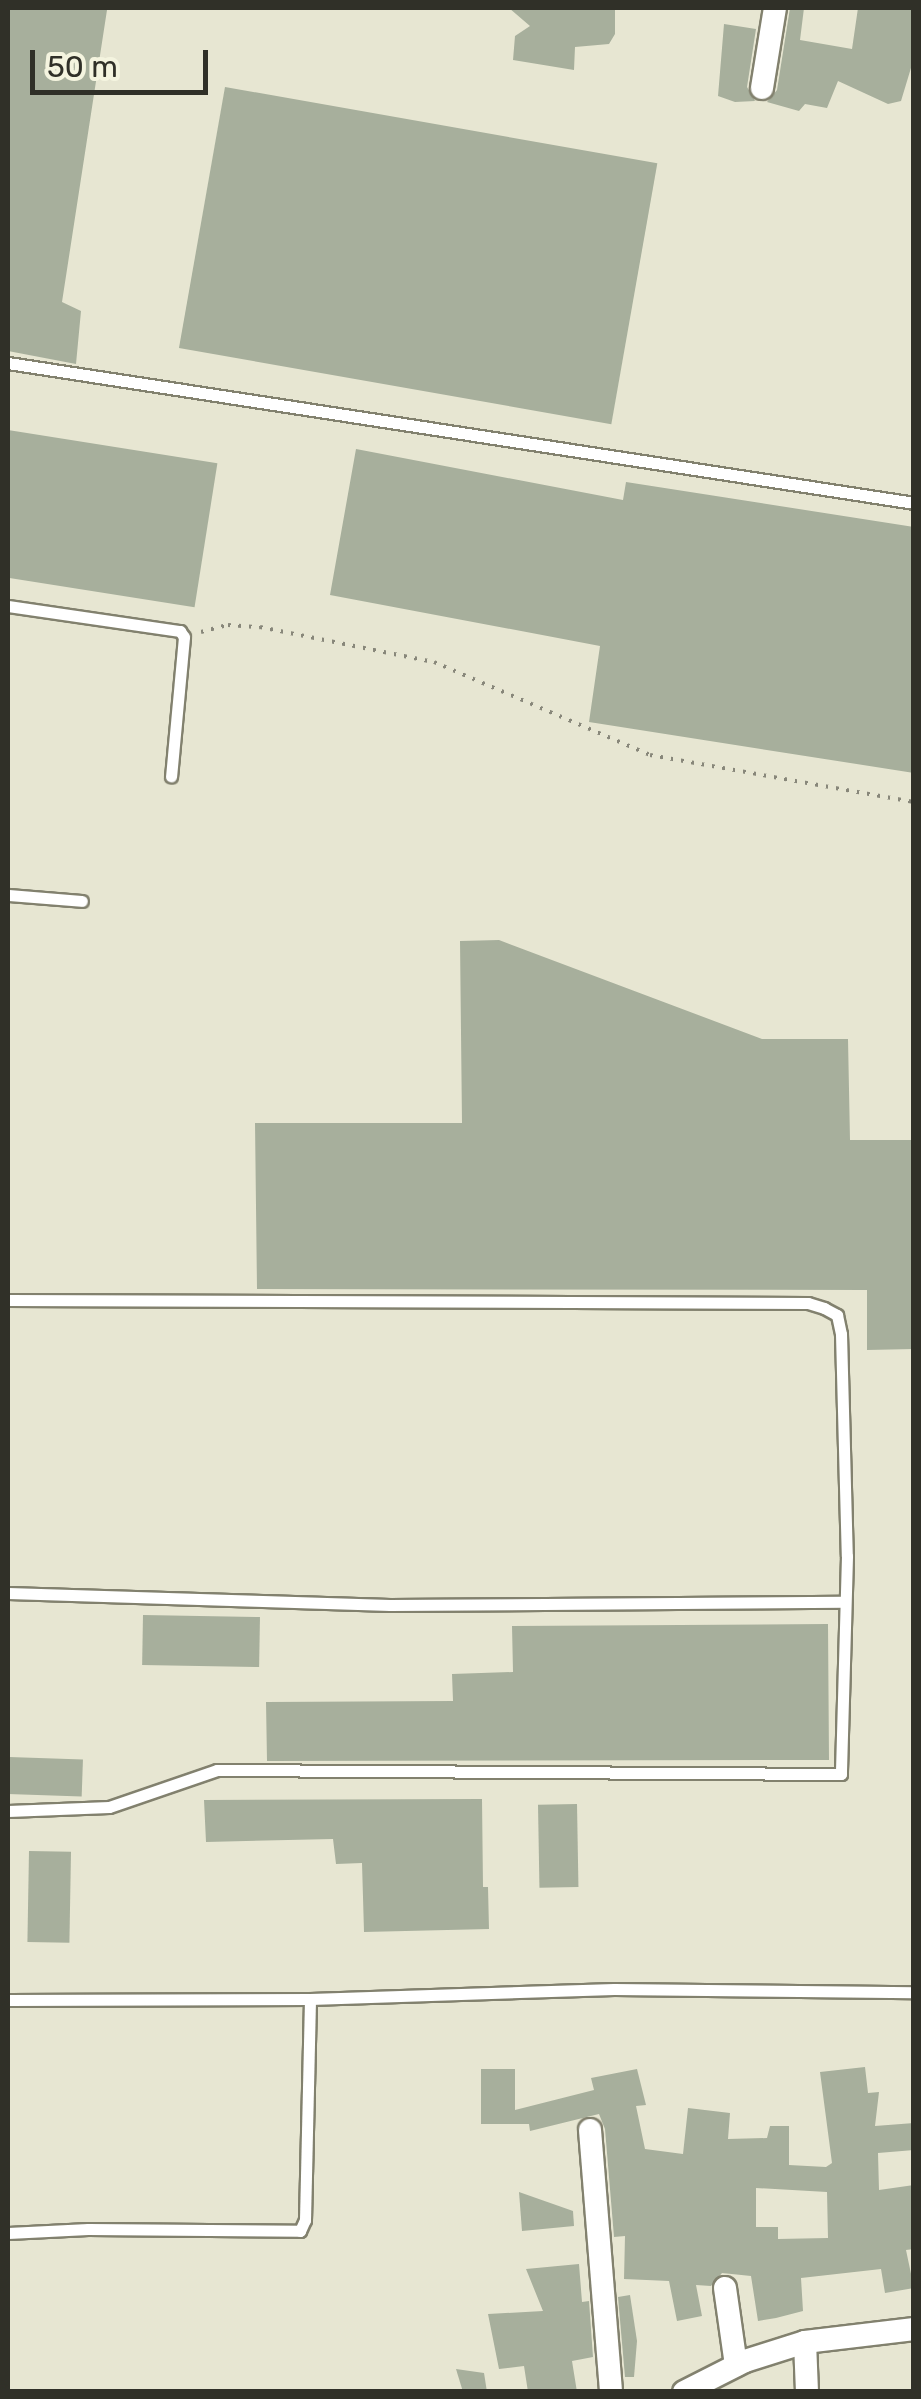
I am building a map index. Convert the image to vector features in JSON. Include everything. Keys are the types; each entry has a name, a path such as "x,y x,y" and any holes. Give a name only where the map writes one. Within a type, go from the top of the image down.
{"street":[{"path":"762,88 775,8"},
{"path":"590,2130 610,2392"},
{"path":"726,2288 736,2365"},
{"path":"684,2392 736,2365 806,2342 914,2329"},
{"path":"806,2342 807,2392"}],"lane":[{"path":"8,363 914,504"},
{"path":"8,606 173,628 184,637 170,776"},
{"path":"8,895 82,901"},
{"path":"8,1300 789,1303 824,1308 836,1315 841,1334 844,1602 841,1774 217,1770 173,1782 146,1798 108,1807 8,1811"},
{"path":"8,1593 390,1606 844,1602"},
{"path":"8,2000 310,1999 614,1989 914,1992"},
{"path":"8,2233 88,2229 300,2230 305,2220 310,1999"}],"path":[{"path":"184,637 240,625 434,662 650,755 914,802"}],"building":[{"path":"8,8 107,10 62,302 81,311 76,364 8,351"},
{"path":"509,8 615,8 615,34 609,44 575,47 574,70 513,60 515,36 530,26"},
{"path":"790,8 804,8 800,40 852,49 858,8 914,8 914,58 901,101 888,104 838,81 827,108 805,104 799,111 767,102 777,90"},
{"path":"724,24 756,29 747,87 755,101 735,102 718,96"},
{"path":"225,87 657,163 611,424 179,348"},
{"path":"8,430 217,463 195,607 8,578"},
{"path":"356,449 623,500 626,482 914,527 914,773 589,722 600,646 330,595"},
{"path":"499,940 762,1039 848,1039 850,1140 914,1140 914,1349 867,1350 867,1290 257,1289 255,1123 462,1123 460,941"},
{"path":"143,1615 260,1617 259,1667 142,1665"},
{"path":"828,1624 829,1760 267,1761 266,1702 453,1701 452,1674 513,1672 512,1626"},
{"path":"9,1757 83,1760 82,1797 8,1794"},
{"path":"482,1799 483,1887 488,1887 489,1929 364,1932 362,1863 336,1864 333,1839 206,1842 204,1800"},
{"path":"577,1804 578,1887 539,1888 538,1805"},
{"path":"29,1851 71,1852 69,1943 27,1942"},
{"path":"865,2067 868,2093 879,2092 875,2126 914,2123 914,2150 878,2153 879,2190 914,2185 914,2249 906,2250 914,2288 885,2293 881,2269 801,2278 803,2311 758,2321 751,2276 722,2273 711,2286 696,2285 702,2316 677,2321 669,2281 624,2279 625,2236 614,2237 605,2129 599,2114 530,2131 529,2124 481,2124 481,2069 515,2069 515,2110 594,2090 591,2078 637,2069 646,2105 636,2106 645,2149 683,2154 688,2108 730,2113 728,2139 767,2138 770,2126 789,2126 789,2165 826,2167 832,2163 820,2072","holes":["756,2188 827,2192 828,2238 778,2239 778,2227 756,2227"]},
{"path":"519,2192 573,2211 574,2226 522,2231"},
{"path":"579,2264 582,2302 589,2301 593,2357 572,2361 577,2392 528,2392 524,2366 499,2369 488,2314 543,2311 526,2269"},
{"path":"630,2295 637,2341 634,2377 625,2377 618,2297"},
{"path":"456,2369 484,2373 487,2392 463,2392"}]}
